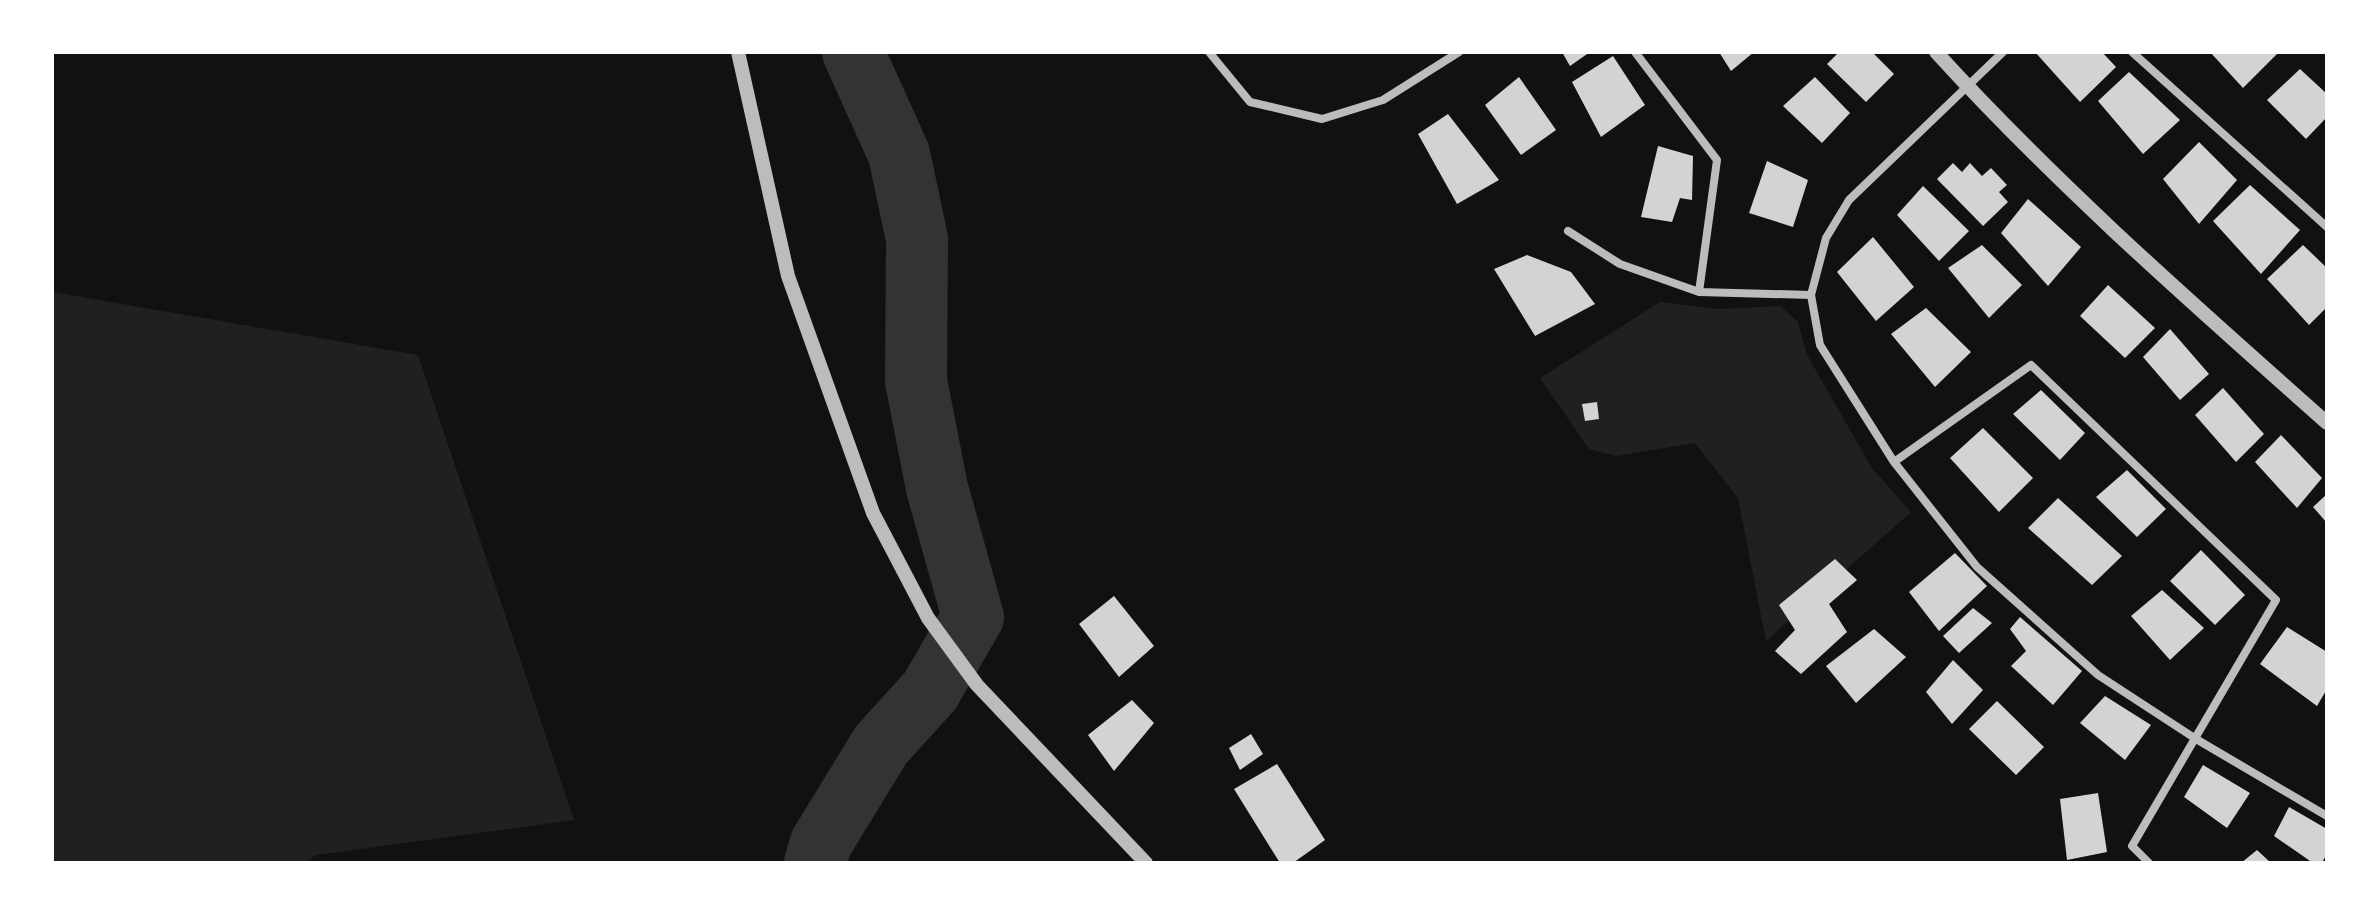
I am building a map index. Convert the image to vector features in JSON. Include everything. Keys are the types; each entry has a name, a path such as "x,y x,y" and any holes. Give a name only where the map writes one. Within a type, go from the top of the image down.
{"street":[{"path":"738,52 788,276 873,513 939,632 977,685 1146,863"},
{"path":"1209,52 1250,102 1322,119 1383,100 1459,52"},
{"path":"1635,52 1717,160 1699,292"},
{"path":"1936,52 1966,85 2189,301 2327,423"},
{"path":"2003,52 1849,200 1826,238 1811,295 1820,345 1894,462 1977,567 2098,675 2196,739 2327,816"},
{"path":"2132,52 2327,227"},
{"path":"1568,231 1620,264 1699,292 1811,295"},
{"path":"1894,462 2031,365 2276,600 2132,846 2149,863"}],"shaded area":[{"path":"52,292 418,355 574,820 316,855 304,863 52,863"},
{"path":"1660,302 1719,309 1780,306 1798,322 1807,355 1872,468 1911,512 1766,641 1738,498 1695,443 1616,456 1589,449 1540,378"}],"building":[{"path":"1562,52 1590,52 1570,66"},
{"path":"1719,52 1754,52 1731,71"},
{"path":"1839,52 1872,52 1894,74 1866,102 1827,64"},
{"path":"2035,52 2102,52 2116,67 2080,102"},
{"path":"2210,52 2279,52 2243,88"},
{"path":"1613,56 1645,105 1601,137 1572,82"},
{"path":"2300,69 2327,94 2327,117 2306,139 2267,100"},
{"path":"2129,72 2180,120 2143,154 2098,101"},
{"path":"1519,77 1556,130 1521,155 1485,105"},
{"path":"1815,77 1850,113 1822,143 1783,106"},
{"path":"1448,114 1499,180 1457,204 1418,134"},
{"path":"2199,142 2237,180 2199,224 2163,179"},
{"path":"1658,146 1693,156 1692,200 1680,198 1672,222 1641,217"},
{"path":"1767,161 1808,180 1793,227 1749,213"},
{"path":"1953,163 1962,172 1970,163 1982,176 1991,168 2007,185 1999,192 2008,202 1983,226 1937,179"},
{"path":"2250,185 2300,230 2261,274 2213,221"},
{"path":"1923,186 1969,231 1939,261 1897,215"},
{"path":"2028,199 2081,247 2048,286 2001,233"},
{"path":"1873,237 1914,287 1876,321 1837,272"},
{"path":"1982,245 2022,285 1989,318 1948,268"},
{"path":"2303,245 2327,268 2327,307 2309,325 2267,279"},
{"path":"1527,255 1571,272 1595,304 1535,336 1494,269"},
{"path":"2108,285 2155,328 2125,358 2080,316"},
{"path":"1926,308 1971,352 1935,387 1891,334"},
{"path":"2170,329 2209,374 2180,400 2143,357"},
{"path":"2223,388 2264,434 2236,462 2195,415"},
{"path":"2041,390 2085,433 2060,460 2013,414"},
{"path":"1597,402 1599,419 1585,421 1582,404"},
{"path":"1983,428 2033,478 1999,512 1950,458"},
{"path":"2281,435 2322,478 2297,508 2255,462"},
{"path":"2127,470 2166,509 2137,537 2096,497"},
{"path":"2327,494 2327,523 2313,507"},
{"path":"2058,498 2122,556 2092,585 2028,528"},
{"path":"2201,550 2245,595 2215,625 2170,581"},
{"path":"1955,553 1987,586 1939,631 1909,592"},
{"path":"1835,559 1857,580 1829,604 1847,632 1801,674 1775,651 1795,630 1779,605"},
{"path":"2162,590 2204,628 2170,660 2131,616"},
{"path":"1114,596 1154,646 1119,677 1079,624"},
{"path":"1973,608 1992,623 1959,653 1943,636"},
{"path":"2020,617 2082,671 2053,705 2011,666 2026,651 2010,629"},
{"path":"2287,627 2327,652 2327,689 2317,706 2260,664"},
{"path":"1874,629 1906,657 1856,703 1826,666"},
{"path":"1953,660 1983,690 1952,724 1926,692"},
{"path":"2105,696 2151,725 2125,760 2080,723"},
{"path":"1132,700 1154,723 1114,771 1088,735"},
{"path":"1997,701 2044,747 2016,775 1969,729"},
{"path":"1251,734 1263,754 1240,770 1229,748"},
{"path":"1277,764 1325,840 1293,863 1280,863 1234,789"},
{"path":"2203,765 2250,793 2227,828 2184,797"},
{"path":"2098,793 2107,852 2067,860 2060,799"},
{"path":"2289,807 2327,829 2327,853 2322,863 2313,863 2274,836"},
{"path":"2257,850 2271,863 2241,863"}],"waterway":[{"path":"815,863 821,843 881,745 930,691 973,617 937,488 916,381 917,239 899,154 853,52"}]}
